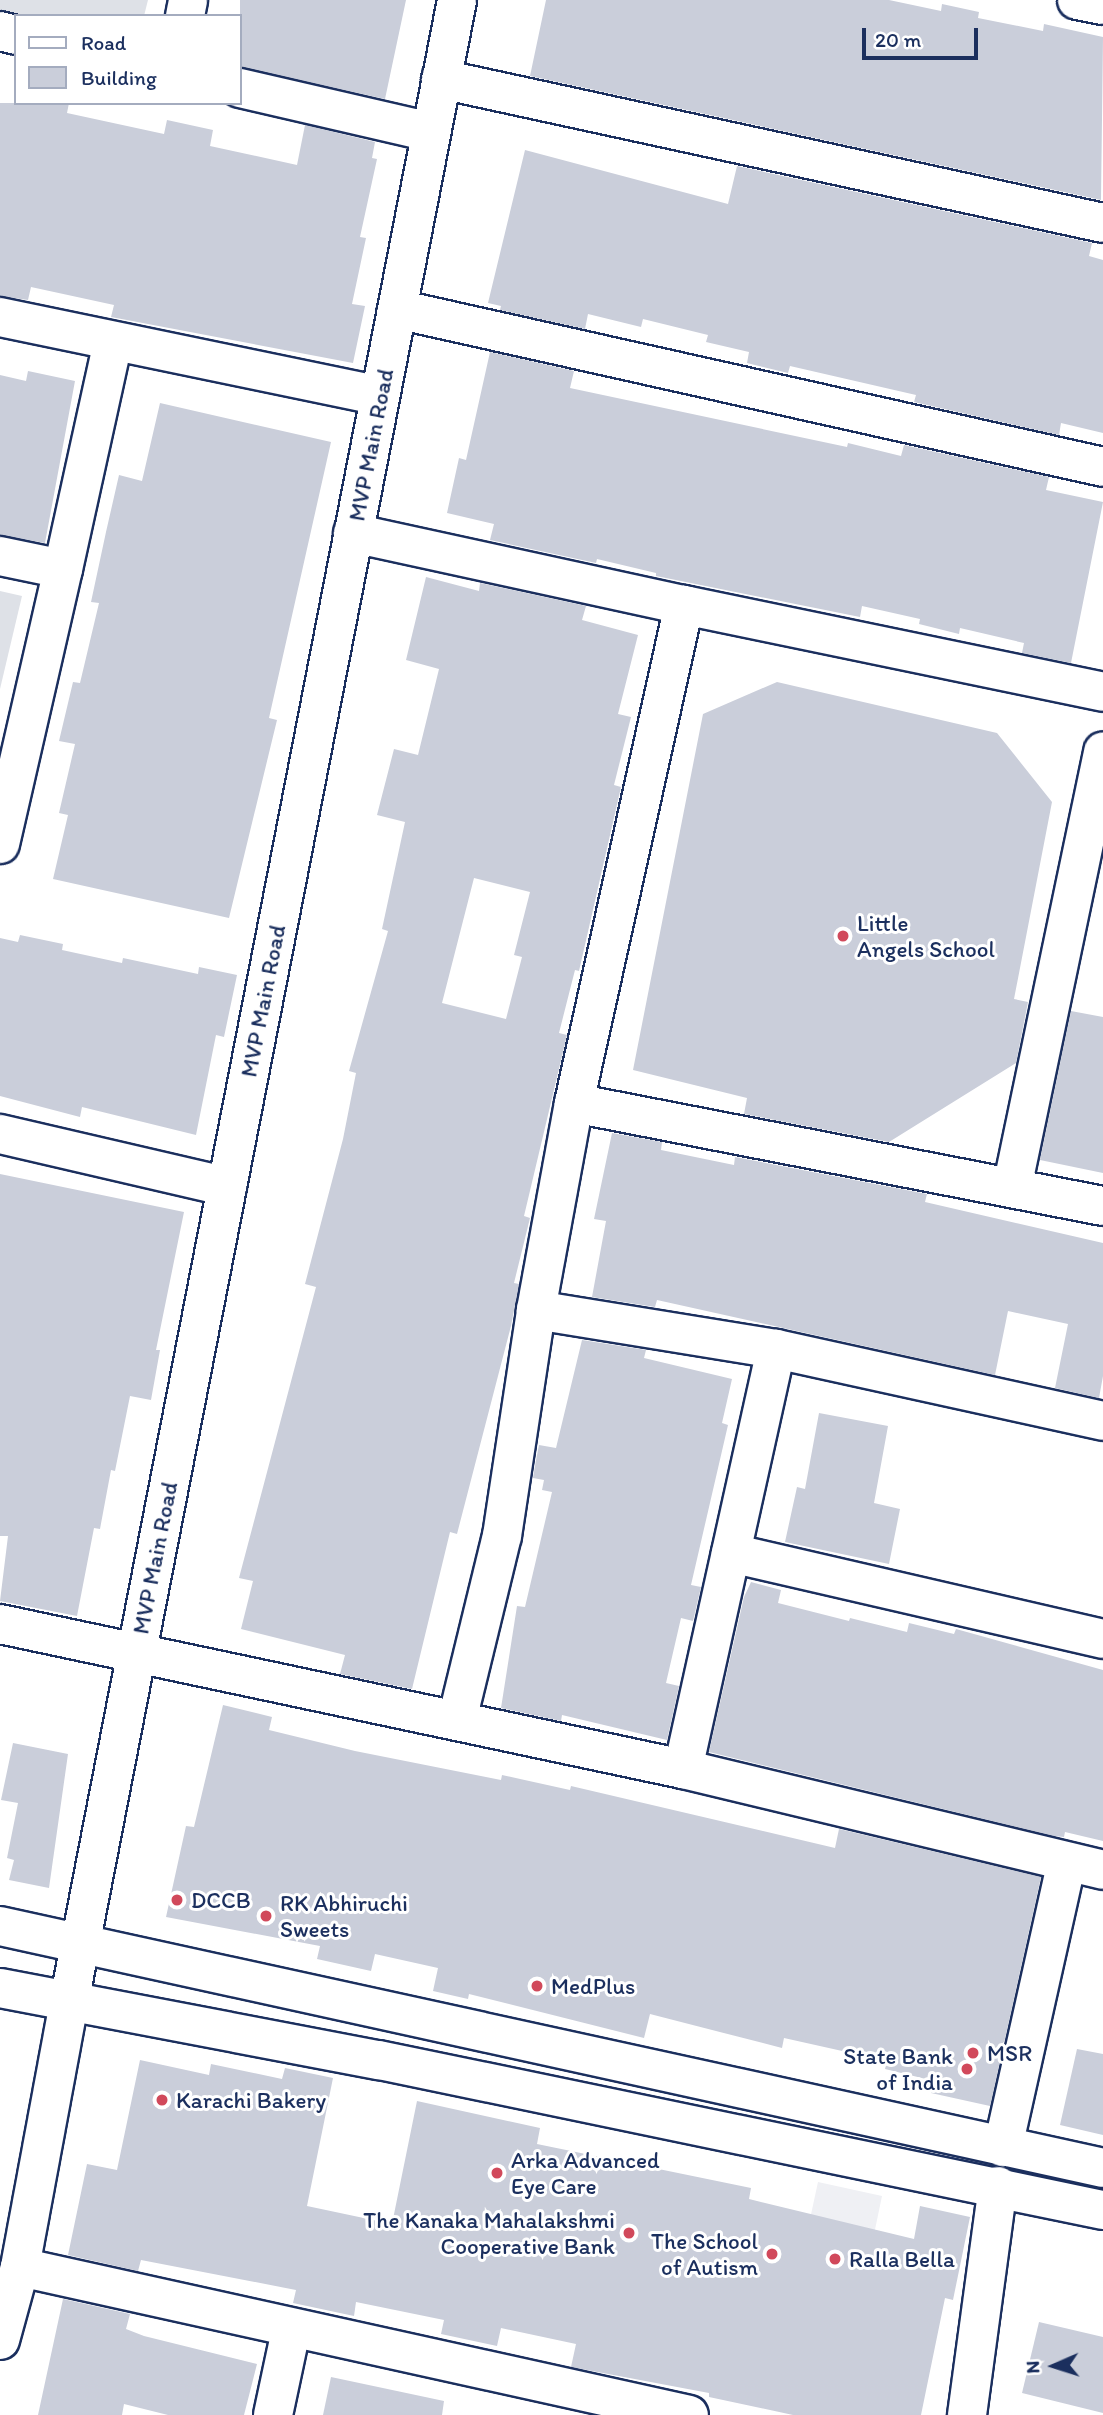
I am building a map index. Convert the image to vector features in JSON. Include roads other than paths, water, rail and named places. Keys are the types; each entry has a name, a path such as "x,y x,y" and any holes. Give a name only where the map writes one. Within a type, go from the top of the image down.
{"street":[{"name":"MVP Main Road","path":"3,2317 20,2267 457,0"},
{"path":"1077,0 1103,5"},
{"path":"441,79 1103,223"},
{"path":"242,88 431,132"},
{"path":"397,309 1103,467"},
{"path":"0,317 380,396"},
{"path":"0,844 113,341"},
{"path":"353,533 1103,692"},
{"path":"0,556 63,569"},
{"path":"457,1720 502,1536 536,1310 574,1103 684,605"},
{"path":"1012,1188 1103,751"},
{"path":"574,1103 1103,1206"},
{"path":"0,1134 227,1187"},
{"path":"536,1310 776,1349 1103,1421"},
{"path":"684,1769 776,1349"},
{"path":"731,1553 1103,1639"},
{"path":"0,1624 136,1656 457,1720 684,1769 1066,1864 1103,1870"},
{"path":"1003,2147 1066,1864"},
{"path":"0,1926 1103,2168"},
{"path":"0,1987 379,2060 998,2186 1103,2210"},
{"path":"967,2415 998,2186"},
{"path":"20,2267 291,2330 583,2404 689,2415"},
{"path":"273,2415 291,2330"}],"place":[{"name":"Little Angels School","path":"843,936"},
{"name":"DCCB","path":"177,1900"},
{"name":"RK Abhiruchi Sweets","path":"266,1916"},
{"name":"MedPlus","path":"537,1986"},
{"name":"MSR","path":"973,2053"},
{"name":"State Bank of India","path":"967,2069"},
{"name":"Karachi Bakery","path":"162,2100"},
{"name":"Arka Advanced Eye Care","path":"497,2173"},
{"name":"The Kanaka Mahalakshmi Cooperative Bank","path":"629,2233"},
{"name":"The School of Autism","path":"772,2254"},
{"name":"Ralla Bella","path":"835,2259"}]}
